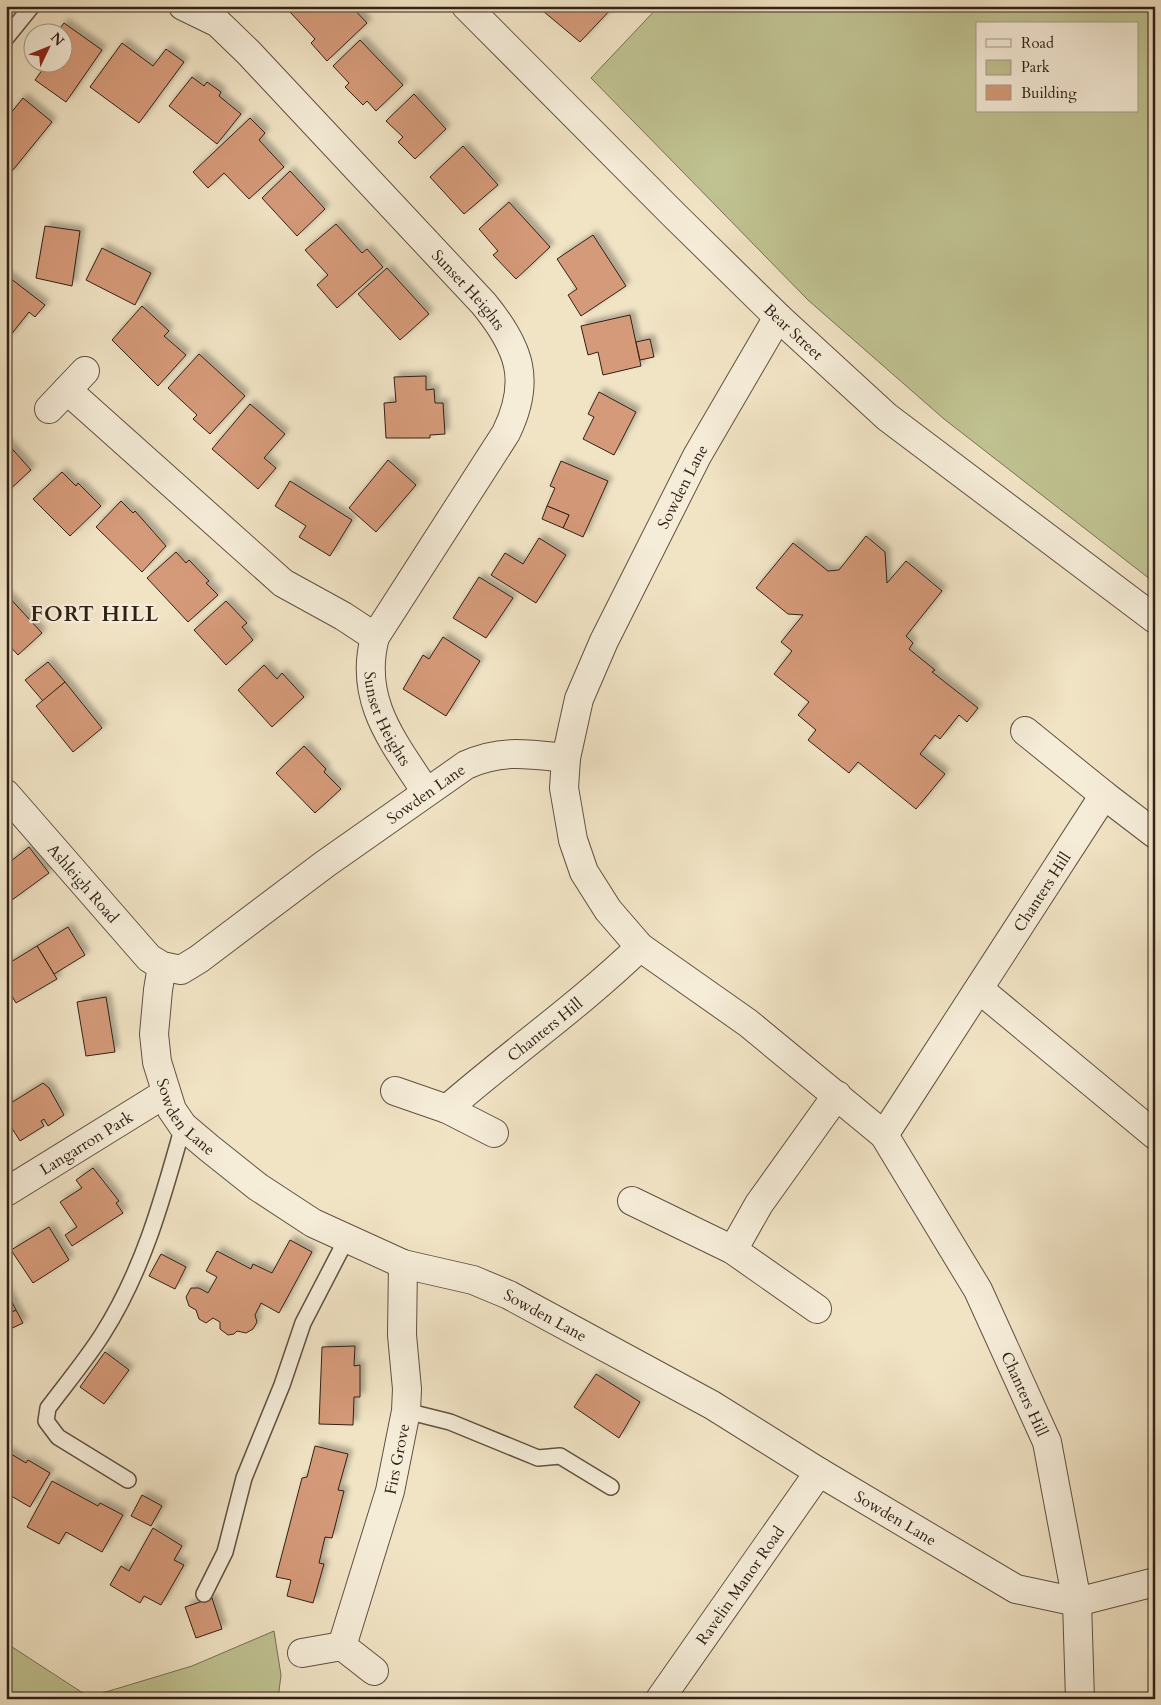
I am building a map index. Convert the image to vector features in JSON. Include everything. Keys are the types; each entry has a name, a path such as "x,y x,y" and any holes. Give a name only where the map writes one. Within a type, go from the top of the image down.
{"street":[{"name":"Sunset Heights","path":"183,6 218,24 249,53 484,304 499,323 518,358 520,391 517,408 506,433 375,637 370,669 376,707 387,731 426,792"},
{"name":"Bear Street","path":"466,6 605,148 778,316 887,417 1155,618"},
{"name":"Sowden Lane","path":"778,316 697,456 604,641 579,699 566,758 512,752 482,757 452,772 325,864 200,959 181,970 162,966 154,1034 157,1062 172,1110 183,1126 258,1187 313,1223 346,1240 403,1264 473,1280 509,1295 712,1405 819,1472 1016,1589 1077,1602"},
{"path":"67,390 283,583 343,616 375,637"},
{"path":"1025,731 1155,834"},
{"name":"Chanters Hill","path":"566,758 564,788 573,840 584,872 608,910 640,947 748,1023 884,1136 978,1290 1046,1442 1077,1602"},
{"name":"Ashleigh Road","path":"6,794 149,958 162,966"},
{"name":"Chanters Hill","path":"884,1136 1104,795"},
{"name":"Chanters Hill","path":"448,1109 494,1069 612,975 640,947"},
{"path":"979,989 1155,1135"},
{"path":"396,1091 448,1109 494,1133"},
{"name":"Langarron Park","path":"6,1192 166,1093"},
{"path":"733,1250 759,1204 806,1141 837,1095"},
{"path":"632,1200 733,1250 817,1310"},
{"name":"Firs Grove","path":"342,1646 390,1491 406,1411 407,1389 402,1335 403,1264"},
{"name":"Ravelin Manor Road","path":"660,1699 819,1472"},
{"path":"1080,1699 1077,1602 1155,1582"},
{"path":"302,1653 342,1646 374,1671"}],"lane":[{"path":"6,38 32,6"},
{"path":"128,1480 58,1437 46,1421 48,1408 102,1335 128,1288 144,1252 164,1195 183,1126"},
{"path":"204,1594 225,1552 244,1478 282,1385 303,1324 346,1240"},
{"path":"406,1411 450,1422 538,1458 560,1456 611,1487"}],"green space":[{"path":"659,6 1155,6 1155,583 944,419 808,300 591,78"},
{"path":"274,1631 281,1675 278,1699 6,1699 6,1643 89,1697 192,1666"}],"building":[{"path":"296,6 351,6 367,23 327,61 311,43 315,39 290,12"},
{"path":"539,6 614,6 580,42 543,11 546,9 544,7 542,9"},
{"path":"72,29 102,50 66,102 35,80 41,72 72,72"},
{"path":"360,40 403,85 376,111 367,101 363,105 345,87 349,83 333,66"},
{"path":"122,43 153,66 166,49 184,62 139,123 90,87"},
{"path":"192,77 204,86 207,82 221,92 219,96 241,114 217,144 169,106"},
{"path":"414,94 446,129 415,159 398,142 403,137 386,121"},
{"path":"23,98 52,122 8,176 6,119"},
{"path":"250,118 265,133 259,140 284,167 249,199 224,173 208,188 193,172"},
{"path":"463,146 498,185 464,214 430,177"},
{"path":"290,171 325,209 297,236 262,198"},
{"path":"509,202 550,247 516,279 493,255 498,251 479,229"},
{"path":"336,224 362,253 367,249 383,267 337,308 317,285 328,275 305,250"},
{"path":"45,226 80,231 72,286 36,278"},
{"path":"593,235 626,286 581,316 568,295 577,289 557,259"},
{"path":"102,248 151,273 135,305 86,280"},
{"path":"387,268 429,314 400,340 358,294"},
{"path":"6,275 45,305 35,317 29,312 6,341"},
{"path":"142,306 169,331 164,336 186,355 158,386 112,340"},
{"path":"630,315 641,366 603,375 598,352 588,355 581,326"},
{"path":"650,339 654,357 640,360 636,342"},
{"path":"199,354 245,396 210,434 193,419 197,415 168,388"},
{"path":"426,376 426,390 434,389 435,403 443,403 445,434 430,435 430,438 386,438 384,403 396,402 394,377"},
{"path":"599,392 636,412 614,455 583,439 594,417 588,414"},
{"path":"250,404 285,434 264,458 276,468 258,489 212,449"},
{"path":"6,442 31,470 6,493"},
{"path":"388,460 416,485 376,532 349,508"},
{"path":"561,461 608,481 583,537 563,528 569,515 547,506 555,488 550,486"},
{"path":"62,472 76,486 78,483 101,506 70,536 33,499"},
{"path":"290,481 352,520 330,556 299,537 306,526 275,506"},
{"path":"121,501 133,513 135,511 166,546 142,572 96,527"},
{"path":"547,506 569,515 563,528 542,519"},
{"path":"866,536 885,552 887,583 906,561 942,591 906,636 913,643 909,649 935,670 932,672 978,708 967,722 959,715 940,739 935,735 920,754 945,774 916,809 858,762 849,773 808,740 816,730 798,715 809,702 774,674 792,651 781,642 803,615 788,614 756,588 793,543 828,571 839,570"},
{"path":"539,538 566,555 536,603 491,575 505,553 523,564"},
{"path":"176,552 186,563 189,560 209,581 206,583 218,595 188,622 147,578"},
{"path":"479,577 513,598 486,638 453,618"},
{"path":"6,594 42,633 18,655 6,642"},
{"path":"226,601 247,623 242,627 253,640 226,665 194,630"},
{"path":"443,637 480,661 446,716 403,689 423,655 429,659"},
{"path":"48,662 65,682 43,701 25,680"},
{"path":"264,665 277,679 282,673 304,697 272,727 238,690"},
{"path":"65,682 102,728 73,752 36,706"},
{"path":"304,746 326,769 324,772 341,789 315,813 276,773"},
{"path":"29,847 49,873 12,900 6,891 6,865"},
{"path":"68,927 85,955 54,974 37,946"},
{"path":"37,946 57,979 16,1003 6,986 6,965"},
{"path":"106,997 115,1052 86,1056 77,1002"},
{"path":"43,1083 49,1088 64,1115 48,1126 44,1119 41,1121 44,1126 20,1141 6,1119 6,1106"},
{"path":"93,1168 119,1201 116,1203 123,1213 72,1246 65,1235 77,1227 60,1202 82,1188 76,1180"},
{"path":"49,1227 69,1260 33,1283 11,1250"},
{"path":"290,1240 312,1252 279,1313 261,1303 255,1315 257,1322 253,1329 246,1333 237,1331 234,1334 228,1335 220,1329 220,1322 213,1318 206,1323 199,1319 196,1310 189,1306 186,1297 191,1288 199,1288 208,1293 217,1277 206,1271 217,1251 251,1269 253,1264 272,1273"},
{"path":"161,1254 186,1267 175,1289 149,1276"},
{"path":"6,1290 16,1310 6,1315"},
{"path":"16,1310 23,1323 6,1331 6,1315"},
{"path":"355,1346 354,1366 360,1365 360,1397 354,1397 353,1425 319,1424 322,1347"},
{"path":"105,1352 129,1370 104,1404 80,1387"},
{"path":"596,1374 640,1402 619,1438 574,1407"},
{"path":"315,1446 348,1454 338,1490 344,1491 332,1538 325,1537 319,1563 324,1564 313,1603 287,1596 291,1580 276,1577 302,1478 307,1477"},
{"path":"6,1451 26,1463 28,1460 50,1473 30,1507 6,1493"},
{"path":"52,1481 98,1506 100,1503 123,1515 102,1552 66,1532 59,1544 27,1527"},
{"path":"142,1495 162,1506 151,1526 131,1516"},
{"path":"153,1528 182,1546 174,1560 184,1565 161,1605 144,1596 140,1603 110,1585 121,1566 129,1571"},
{"path":"212,1598 222,1629 196,1638 185,1607"}],"district":[{"name":"FORT HILL","path":"95,614"}]}
